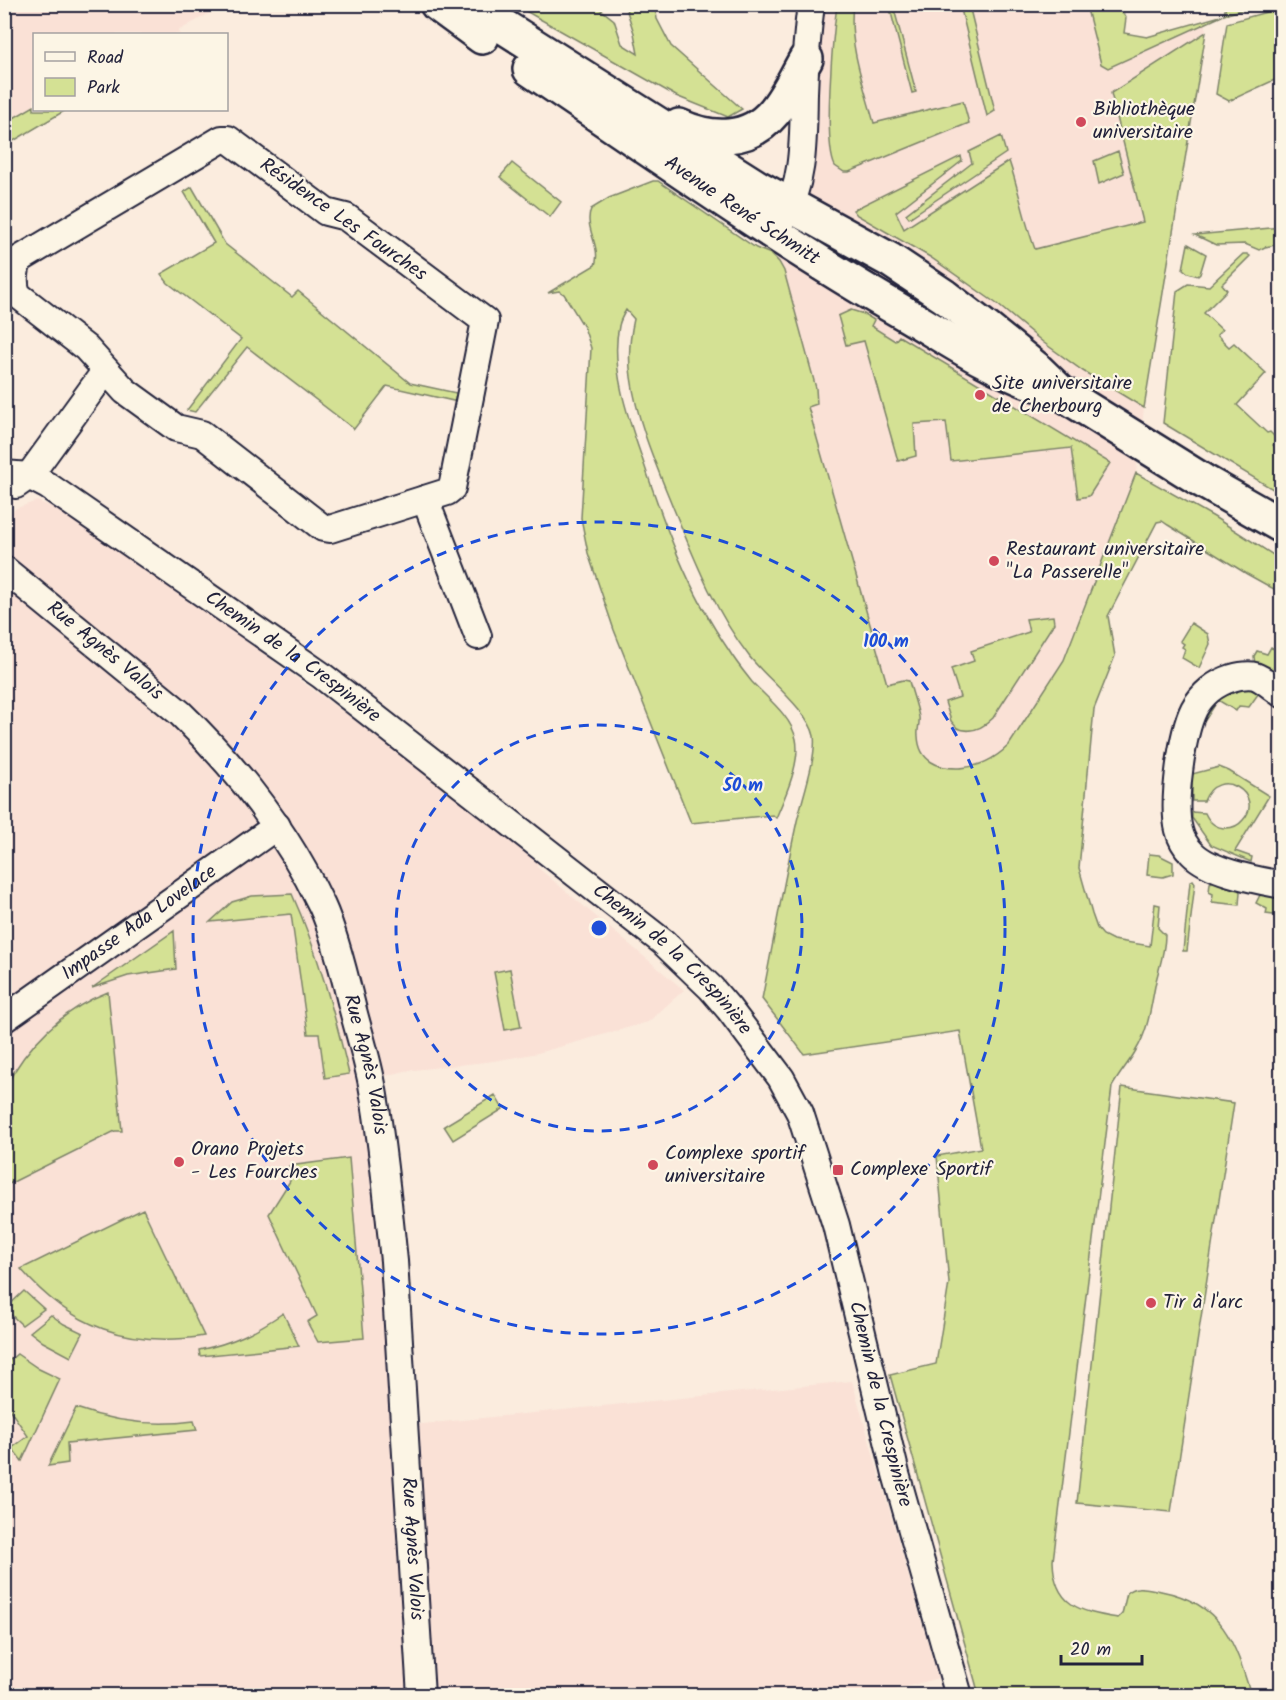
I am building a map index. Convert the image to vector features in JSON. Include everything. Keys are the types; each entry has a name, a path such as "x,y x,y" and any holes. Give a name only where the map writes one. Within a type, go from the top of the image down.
{"main road":[{"name":"Avenue René Schmitt","path":"437,4 452,17 774,234 859,287 971,353 1020,378 1060,392 1203,481 1281,526"},
{"name":"Avenue René Schmitt","path":"468,4 757,187 879,254 944,296 1034,366 1060,392"},
{"path":"619,99 696,134 723,138 740,134 765,122 776,110 806,59"}],"street":[{"path":"774,234 791,206 800,176 811,4"},
{"name":"Résidence Les Fourches","path":"228,139 326,212 346,217 485,321 452,488 425,500 330,529 323,528 202,434 176,428 125,391 106,370 86,348 18,295 15,290 16,264 20,259 202,151 228,139"},
{"path":"4,490 11,488 17,475 106,370"},
{"name":"Chemin de la Crespinière","path":"17,475 48,486 321,675 663,942 711,988 781,1078 800,1113 836,1225 896,1474 958,1695"},
{"path":"425,500 478,636"},
{"name":"Rue Agnès Valois","path":"4,569 180,713 224,759 277,826 326,914 346,982 372,1088 394,1261 421,1695"},
{"path":"1281,694 1255,676 1224,681 1205,694 1194,709 1185,732 1177,810 1182,838 1194,855 1209,865 1241,876 1281,885"},
{"name":"Impasse Ada Lovelace","path":"4,1019 277,826"}],"shaded area":[{"path":"4,5 224,5 178,31 179,33 33,33 33,111 64,111 5,146"},
{"name":"Site universitaire de Cherbourg","path":"811,5 1117,5 1126,18 1124,33 1147,37 1206,20 1206,37 1144,408 1136,473 1064,660 1009,745 994,758 972,767 924,771 903,680 887,685 808,407 817,403 782,290 774,234 791,206"},
{"path":"37,501 63,511 154,574 540,855 537,867 684,990 648,1022 538,1053 494,1061 405,1071 366,1081 378,1191 393,1427 852,1381 938,1678 873,1696 5,1695 4,517 17,508"}],"green space":[{"path":"515,5 595,5 614,20 622,44 638,54 625,5 655,5 657,19 671,46 742,109 728,117 676,96"},
{"path":"837,5 853,5 855,50 874,123 963,101 969,123 849,172 844,172 835,166 831,154 829,113"},
{"path":"889,5 893,5 916,92 912,93"},
{"path":"960,5 969,5 995,111 987,116"},
{"path":"1086,5 1117,5 1126,18 1124,33 1147,37 1224,15 1108,68 1101,64"},
{"path":"1226,5 1258,5 1224,15"},
{"path":"1281,8 1281,77 1229,101 1216,94 1227,23"},
{"path":"1206,32 1144,408 1083,371 1044,343 997,304 930,257 857,215 853,210 961,156 962,161 896,212 904,229 1009,161 1035,249 1143,222 1111,93"},
{"path":"33,107 33,111 64,111 5,146 5,123"},
{"path":"1001,136 1006,153 909,218 906,214 972,163 969,152"},
{"path":"1118,151 1124,173 1099,184 1094,161"},
{"path":"512,163 561,202 550,217 500,177"},
{"path":"658,181 756,248 771,254 784,271 816,388 817,404 808,407 887,684 903,680 909,681 919,717 919,745 931,762 952,768 974,766 993,758 1009,745 1064,660 1136,473 1214,517 1281,560 1281,593 1162,521 1157,522 1108,616 1115,656 1094,709 1079,868 1097,928 1103,935 1113,940 1150,946 1155,904 1160,905 1158,928 1165,935 1165,941 1149,1017 1140,1044 1112,1087 1053,1561 1054,1576 1064,1597 1071,1604 1092,1613 1118,1618 1122,1614 1127,1593 1139,1588 1161,1591 1199,1605 1212,1615 1232,1642 1251,1695 979,1695 890,1375 936,1364 949,1283 937,1156 981,1148 960,1031 804,1054 762,999 792,843 811,766 814,736 804,716 749,656 737,639 697,565 642,427 631,377 631,340 634,319 626,310 619,324 617,342 622,392 668,531 689,580 714,627 752,682 784,715 796,739 794,769 776,818 773,815 691,823 614,630 588,553 581,518 591,348 584,327 564,294 559,291 548,293 595,265 596,251 589,223 591,209 609,198"},
{"path":"192,187 225,244 292,297 298,291 410,383 461,394 458,402 387,386 354,429 247,347 195,412 187,410 241,339 168,283 161,274 214,243 184,192"},
{"path":"1281,227 1281,244 1259,250 1245,244 1216,245 1195,235"},
{"path":"1188,244 1206,254 1198,276 1183,269"},
{"path":"1243,254 1250,256 1222,284 1227,290 1204,313 1222,330 1217,335 1229,347 1234,343 1266,373 1237,405 1267,433 1270,432 1278,440 1273,445 1281,453 1281,494 1163,423 1177,291 1188,284 1209,286"},
{"path":"851,310 874,320 871,326 895,341 899,336 1110,463 1089,496 1078,498 1071,448 951,461 946,422 914,424 916,456 898,461 864,341 846,345 838,316"},
{"path":"1053,616 1054,623 993,718 976,729 957,728 951,721 945,702 960,697 951,669 974,661 971,651 1029,632 1026,619"},
{"path":"1191,623 1208,634 1210,644 1199,668 1182,658 1185,649 1182,647 1184,644 1180,641"},
{"path":"1271,647 1281,653 1279,676 1273,677 1255,666 1254,656 1257,651 1267,654"},
{"path":"1253,685 1261,690 1249,707 1239,706 1236,711 1218,700"},
{"path":"1218,701 1200,728 1210,709"},
{"path":"1219,767 1269,796 1235,851 1252,857 1251,862 1211,845 1192,818 1192,812 1205,813 1216,826 1229,828 1240,823 1249,810 1249,801 1244,793 1229,784 1219,785 1211,790 1204,801 1192,801 1192,774"},
{"path":"1149,854 1159,855 1173,862 1173,874 1163,877 1147,875"},
{"path":"1217,879 1235,884 1240,892 1239,905 1212,902 1213,894 1209,892 1210,883"},
{"path":"1193,880 1195,883 1187,951 1183,951 1190,882"},
{"path":"1262,891 1281,895 1281,916 1266,914 1267,909 1256,903"},
{"path":"292,894 325,982 349,1074 325,1078 319,1034 308,1034 291,914 210,922 232,902 252,896"},
{"path":"174,931 176,969 128,976 92,988"},
{"path":"510,969 521,1027 505,1030 494,972"},
{"path":"108,992 122,1131 115,1131 5,1186 5,1088 24,1058 48,1031 76,1008"},
{"name":"Tir à l'arc","path":"1122,1087 1234,1103 1171,1512 1077,1503"},
{"path":"495,1095 503,1109 453,1140 444,1126"},
{"path":"349,1158 364,1338 318,1342 307,1322 317,1316 269,1214 290,1181 289,1166"},
{"path":"143,1209 204,1336 151,1339 103,1329 60,1306 21,1269"},
{"path":"24,1291 44,1309 22,1325 5,1309"},
{"path":"283,1313 299,1346 200,1356 199,1350 243,1336"},
{"path":"51,1315 83,1333 71,1357 30,1332"},
{"path":"17,1354 39,1369 60,1379 22,1461 12,1448 28,1436 5,1403 5,1364"},
{"path":"76,1408 105,1417 134,1422 194,1421 197,1430 67,1443 68,1463 48,1466"}],"place":[{"name":"Bibliothèque universitaire","path":"1081,122"},
{"name":"Site universitaire de Cherbourg","path":"980,395"},
{"name":"Restaurant universitaire \"La Passerelle\"","path":"994,561"},
{"name":"Orano Projets - Les Fourches","path":"179,1162"},
{"name":"Complexe sportif universitaire","path":"653,1165"},
{"name":"Complexe Sportif","path":"838,1170"},
{"name":"Tir à l'arc","path":"1151,1303"}]}
